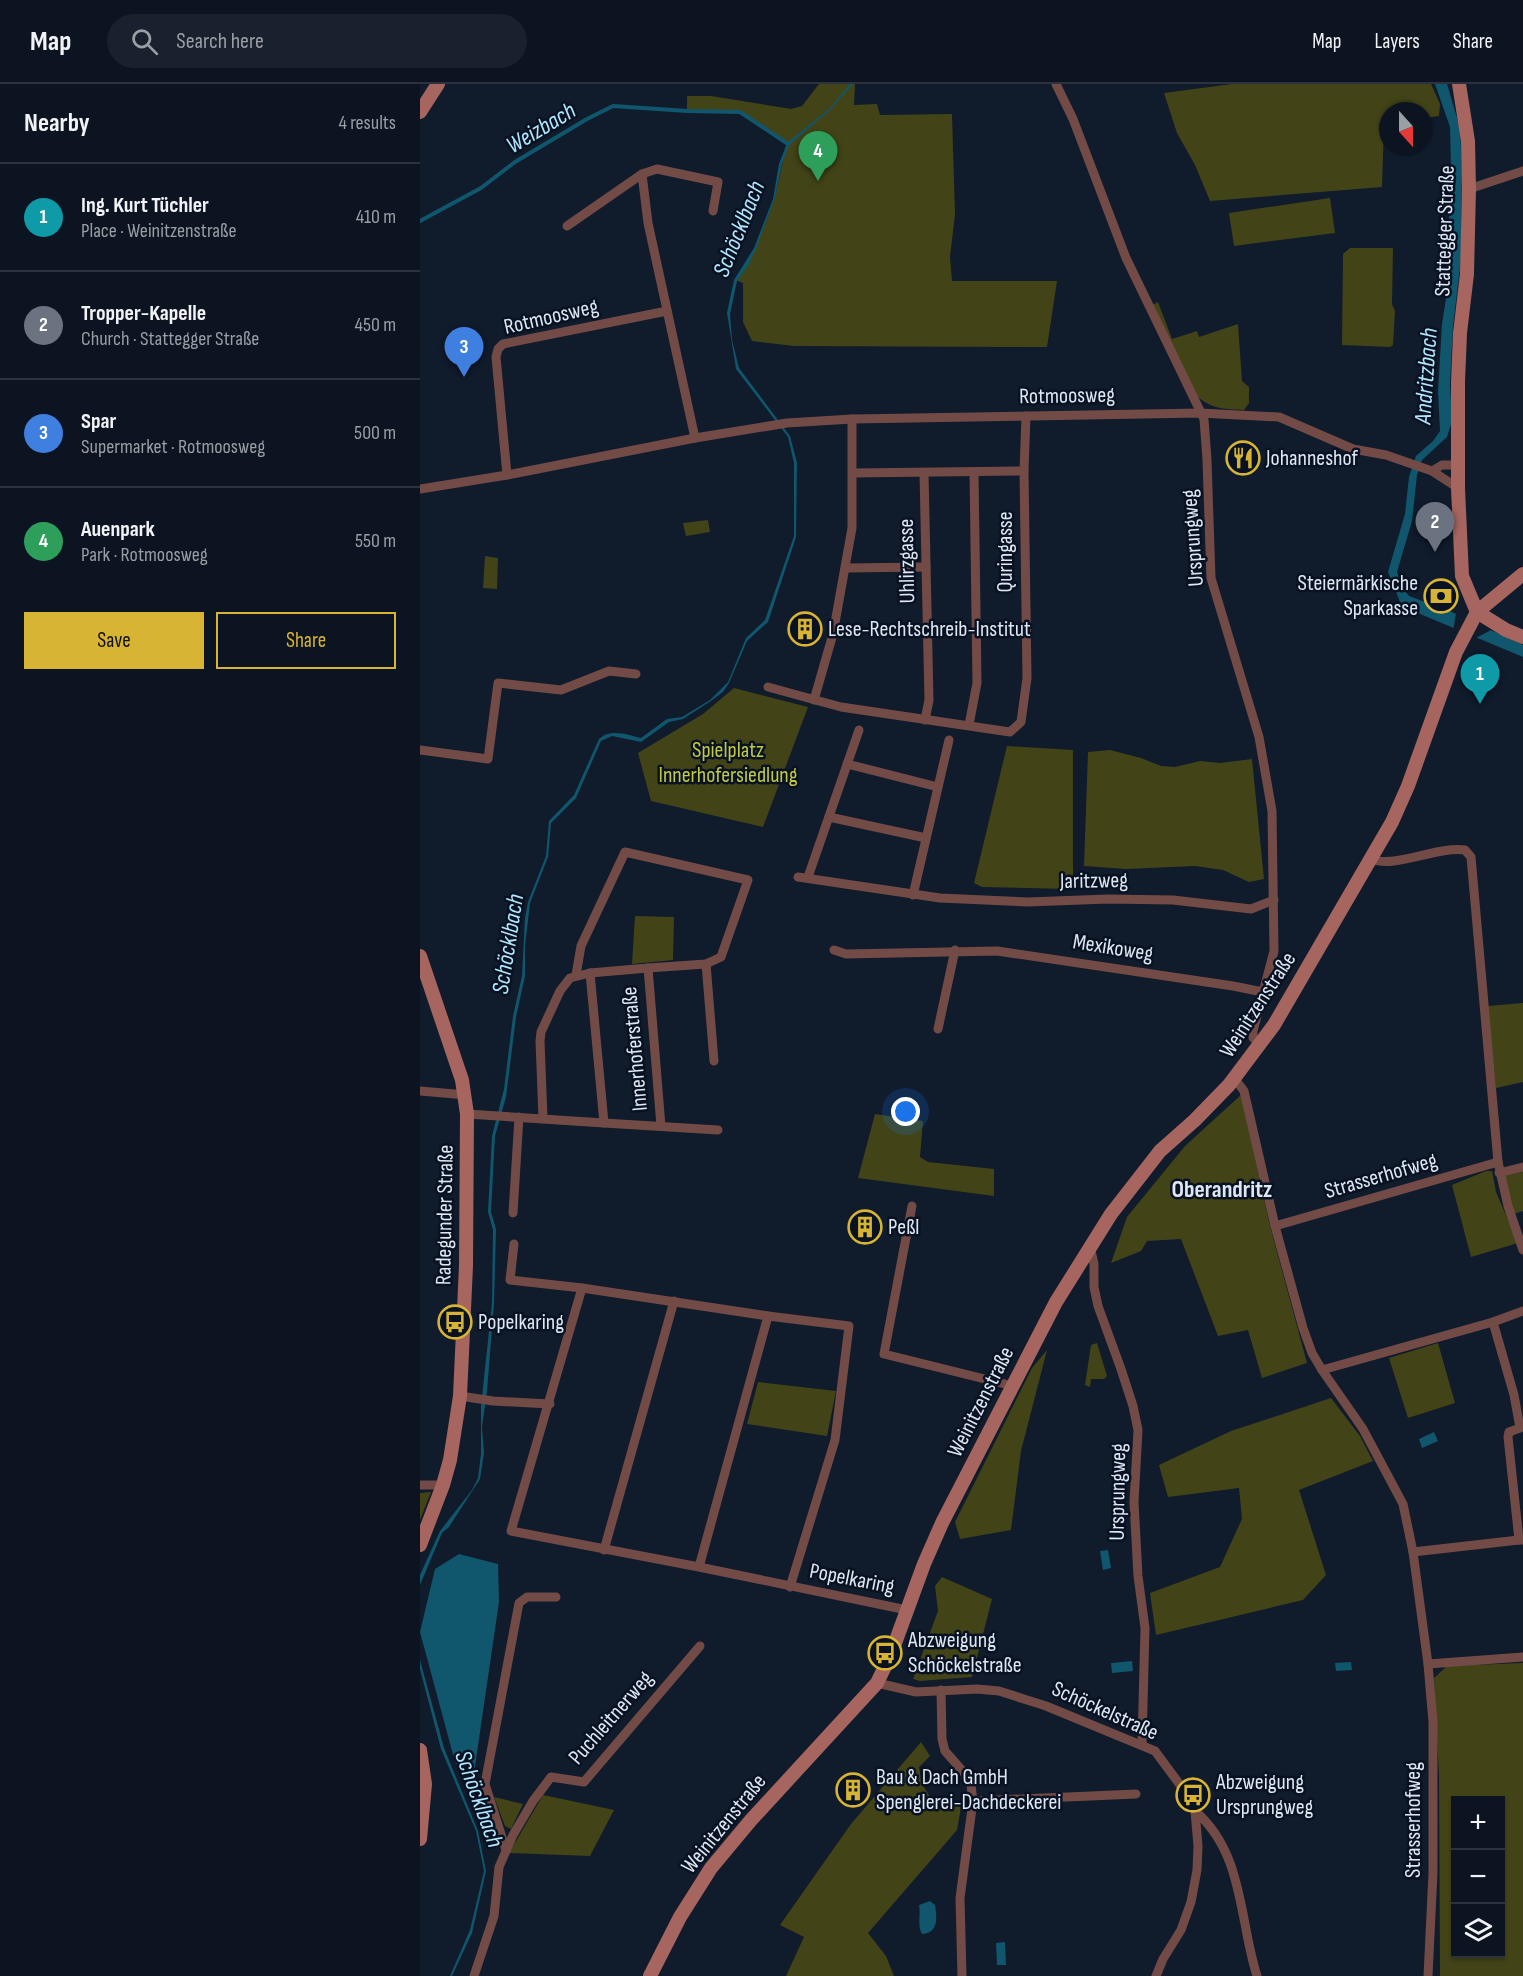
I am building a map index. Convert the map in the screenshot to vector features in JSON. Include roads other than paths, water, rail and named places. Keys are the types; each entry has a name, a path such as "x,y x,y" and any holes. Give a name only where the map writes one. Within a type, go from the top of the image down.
{"main road":[{"path":"420,112 438,84"},
{"name":"Stattegger Straße","path":"1459,84 1468,141 1469,189 1467,274 1460,333 1458,488 1462,576 1474,615"},
{"path":"1523,574 1474,615 1523,637"},
{"name":"Weinitzenstraße","path":"650,1976 680,1917 711,1868 751,1820 877,1683 891,1654 924,1564 942,1523 1056,1302 1090,1246 1131,1186 1160,1151 1195,1120 1234,1078 1261,1043 1300,982 1372,859 1408,786 1448,670 1474,615"},
{"name":"Radegunder Straße","path":"420,956 462,1080 467,1114 465,1397 443,1485 420,1545"},
{"path":"420,1750 425,1784 420,1839"}],"street":[{"name":"Ursprungweg","path":"1056,84 1073,119 1130,267 1204,419 1208,460 1210,578 1259,737 1272,811 1274,951 1253,1031 1253,1038 1261,1043"},
{"path":"567,226 642,174 657,169 718,182 713,211"},
{"path":"1469,189 1523,171"},
{"path":"642,174 648,223 695,438"},
{"name":"Rotmoosweg","path":"507,475 496,357 498,349 503,344 667,311"},
{"name":"Rotmoosweg","path":"420,489 787,423 1200,413 1279,417 1353,449 1386,455 1432,471 1458,488"},
{"name":"Quringasse","path":"969,725 1010,732 1021,722 1027,678 1024,471 1026,416"},
{"path":"814,700 833,634 854,514 852,420"},
{"name":"Rotmoosweg","path":"1432,471 1442,465 1459,465"},
{"path":"853,473 1024,471"},
{"path":"768,687 850,708 969,725 977,683 974,472"},
{"name":"Uhlirzgasse","path":"924,473 929,700 925,720"},
{"path":"846,568 926,567"},
{"path":"420,750 488,759 498,683 561,690 609,671 636,674"},
{"name":"Jaritzweg","path":"859,730 828,817 803,877 940,898 1028,902 1108,899 1173,900 1251,909 1274,897"},
{"path":"913,895 949,740"},
{"path":"847,764 938,787"},
{"path":"828,817 926,838"},
{"path":"1372,859 1384,862 1452,849 1468,852 1471,861 1498,1167 1523,1250"},
{"path":"543,1118 539,1057 542,1032 564,984 576,975 581,946 625,852 748,880 721,957 706,964 714,1061"},
{"name":"Mexikoweg","path":"834,950 846,954 955,950 997,951 1263,992"},
{"path":"938,1029 955,950"},
{"name":"Innerhoferstraße","path":"576,975 706,964"},
{"name":"Innerhoferstraße","path":"648,968 661,1126"},
{"name":"Innerhoferstraße","path":"590,974 604,1123"},
{"name":"Strasserhofweg","path":"1234,1078 1244,1091 1275,1226 1303,1328 1322,1370 1363,1429 1402,1504 1413,1552 1428,1664 1433,1722 1433,1873 1428,1976"},
{"path":"420,1091 466,1095"},
{"name":"Innerhoferstraße","path":"467,1114 718,1130"},
{"path":"513,1213 519,1117"},
{"name":"Strasserhofweg","path":"1275,1226 1498,1167 1523,1167"},
{"path":"912,1206 884,1354 1013,1386"},
{"name":"Popelkaring","path":"514,1244 510,1280 849,1326 835,1440 790,1587"},
{"name":"Ursprungweg","path":"1090,1246 1095,1264 1094,1287 1101,1315 1119,1361 1138,1430 1134,1502 1138,1576 1145,1628 1142,1744"},
{"name":"Popelkaring","path":"582,1288 550,1404 511,1531 907,1610"},
{"path":"604,1550 674,1301"},
{"path":"1322,1370 1493,1322 1523,1311"},
{"path":"699,1567 768,1316"},
{"path":"1413,1552 1521,1540 1508,1437 1509,1432 1522,1428 1493,1322"},
{"path":"465,1397 550,1404"},
{"path":"420,1485 443,1485"},
{"path":"506,1850 485,1784 519,1603 527,1597 556,1597"},
{"name":"Puchleitnerweg","path":"474,1976 494,1916 499,1867 513,1834 533,1801 551,1776 584,1782 700,1646"},
{"path":"1428,1664 1523,1657"},
{"name":"Schöckelstraße","path":"877,1683 916,1692 977,1689 999,1691 1046,1706 1155,1751 1189,1797 1195,1811 1197,1870 1191,1902 1181,1930 1163,1959 1156,1976"},
{"path":"941,1690 942,1739 945,1751 967,1776 973,1801 960,1898 962,1976"},
{"path":"973,1801 1136,1794"},
{"path":"1195,1811 1205,1820 1223,1844 1238,1887 1257,1976"}],"water":[{"name":"Schöcklbach","path":"850,84 853,84 831,109 789,145 782,164 775,198 756,249 748,266 737,281 730,314 732,340 739,368 790,436 797,463 796,537 768,622 747,641 729,683 723,692 711,701 683,719 669,722 641,742 612,736 601,741 576,798 551,823 548,857 530,903 525,946 525,976 516,1017 506,1097 495,1136 491,1212 496,1229 494,1304 482,1427 484,1453 480,1479 449,1527 442,1533 420,1585 420,1575 440,1531 472,1490 478,1478 481,1454 481,1406 492,1303 493,1230 488,1212 492,1136 504,1089 513,1016 522,976 525,918 528,902 546,856 549,821 574,795 599,739 614,733 641,738 667,719 682,717 710,700 728,682 746,638 765,620 794,536 794,463 788,437 736,369 727,313 734,280 754,248 773,199 779,164 787,143 830,108"},
{"path":"1435,84 1447,84 1460,128 1461,260 1453,326 1450,384 1452,421 1447,437 1422,460 1417,475 1412,521 1397,572 1409,596 1452,612 1523,645 1523,657 1413,611 1400,602 1388,572 1405,514 1409,477 1416,456 1433,441 1440,431 1438,391 1442,324 1451,266 1449,220 1451,169 1450,127"},
{"path":"1434,1432 1438,1441 1422,1448 1419,1439"},
{"path":"1108,1550 1111,1568 1103,1570 1100,1551"},
{"path":"459,1554 498,1564 499,1602 473,1780 455,1762 420,1632 435,1569"},
{"name":"Schöcklbach","path":"420,1660 444,1748 478,1831 486,1871 472,1933 452,1976 450,1976 470,1930 484,1871 476,1831 441,1749 420,1669"},
{"path":"1132,1661 1133,1671 1112,1673 1111,1663"},
{"path":"1351,1662 1352,1670 1336,1671 1335,1663"},
{"path":"930,1901 935,1905 936,1924 931,1931 922,1934 919,1905"},
{"path":"1005,1942 1006,1965 997,1965 996,1943"}],"waterway":[{"name":"Weizbach","path":"420,221 481,188 515,162 613,106 740,112 788,144"}],"place":[{"name":"Auenpark","path":"818,181"},
{"name":"Spar","path":"464,377"},
{"name":"Johanneshof","path":"1243,458"},
{"name":"Tropper-Kapelle","path":"1435,552"},
{"name":"Steiermärkische Sparkasse","path":"1441,596"},
{"name":"Lese-Rechtschreib-Institut","path":"805,629"},
{"name":"Ing. Kurt Tüchler","path":"1480,704"},
{"name":"Peßl","path":"865,1227"},
{"name":"Popelkaring","path":"455,1322"},
{"name":"Abzweigung Schöckelstraße","path":"885,1653"},
{"name":"Bau & Dach GmbH Spenglerei-Dachdeckerei","path":"853,1790"},
{"name":"Abzweigung Ursprungweg","path":"1193,1795"}],"district":[{"name":"Oberandritz","path":"1222,1189"}],"water label":[{"name":"Andritzbach","path":"1426,376"}],"park label":[{"name":"Spielplatz Innerhofersiedlung","path":"728,762"}]}
